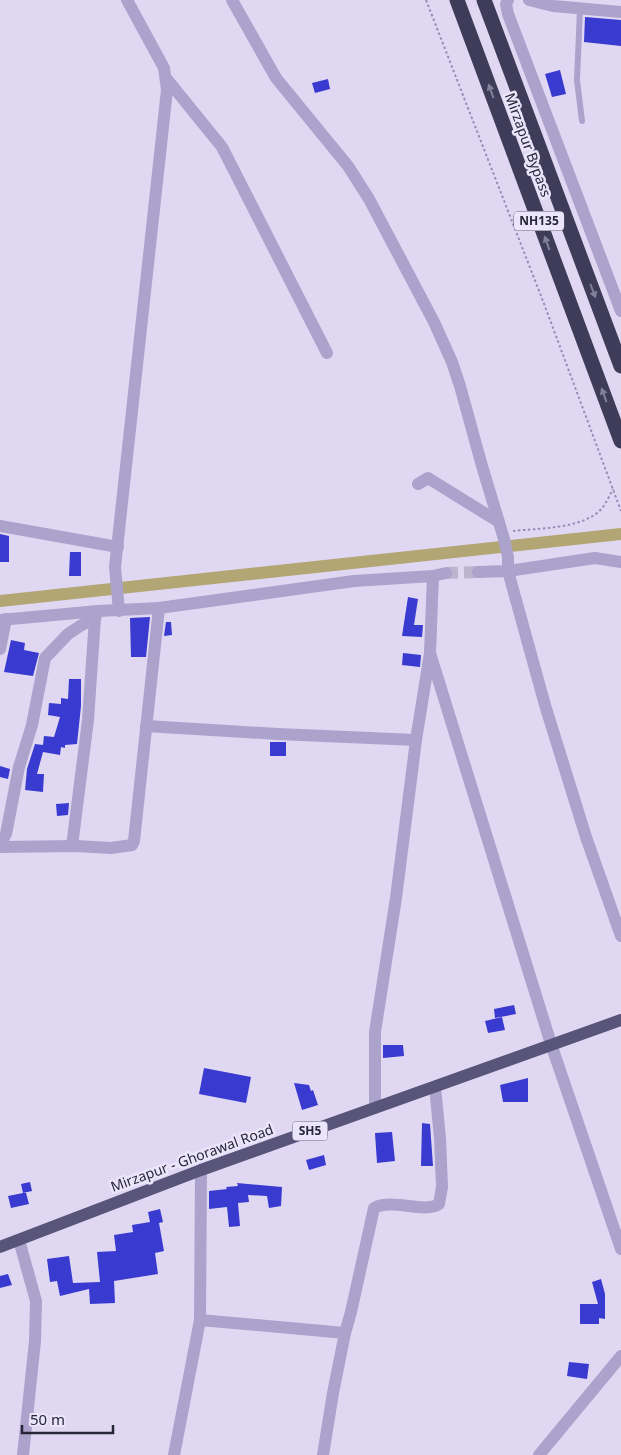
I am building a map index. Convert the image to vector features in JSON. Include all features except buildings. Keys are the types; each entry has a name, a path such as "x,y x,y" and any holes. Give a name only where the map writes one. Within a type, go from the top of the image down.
{"highway":[{"name":"Mirzapur Bypass","path":"457,0 621,441"},
{"name":"Mirzapur Bypass","path":"484,0 621,366"}],"main road":[{"name":"Mirzapur - Ghorawal Road","path":"0,1247 201,1170 621,1020"}],"street":[{"path":"119,611 115,567 149,249 167,103 164,68 127,0"},
{"path":"232,0 276,78 348,166 364,191 434,322 452,362 502,531 508,557 508,570 548,714 586,838 621,936"},
{"path":"507,0 508,14 621,311"},
{"path":"529,0 553,6 621,12"},
{"path":"166,78 222,147 328,353"},
{"path":"418,484 428,478 502,531"},
{"path":"0,526 118,547"},
{"path":"478,572 508,570 595,558 621,562"},
{"path":"0,649 3,619 96,615 354,581 433,576 446,573"},
{"path":"376,1107 376,1032 396,898 416,740 430,653 433,576"},
{"path":"96,615 68,634 45,658 32,725 19,767 6,834 0,846 111,848 132,845 134,842 158,608"},
{"path":"72,846 88,720 96,615"},
{"path":"430,653 551,1044 621,1249"},
{"path":"146,726 416,740"},
{"path":"323,1455 345,1333 374,1208 386,1204 431,1207 440,1204 442,1187 440,1138 435,1087"},
{"path":"174,1455 200,1320 201,1170"},
{"path":"19,1240 36,1301 35,1341 22,1455"},
{"path":"200,1320 345,1333"},
{"path":"538,1455 621,1356"}],"lane":[{"path":"580,8 577,80 582,121"}],"path":[{"path":"426,0 543,301 621,511"},
{"path":"502,531 567,525 582,521 602,508 613,489"}],"waterway":[{"path":"0,601 621,534"}],"tunnel":[{"path":"446,573 478,572"}]}
